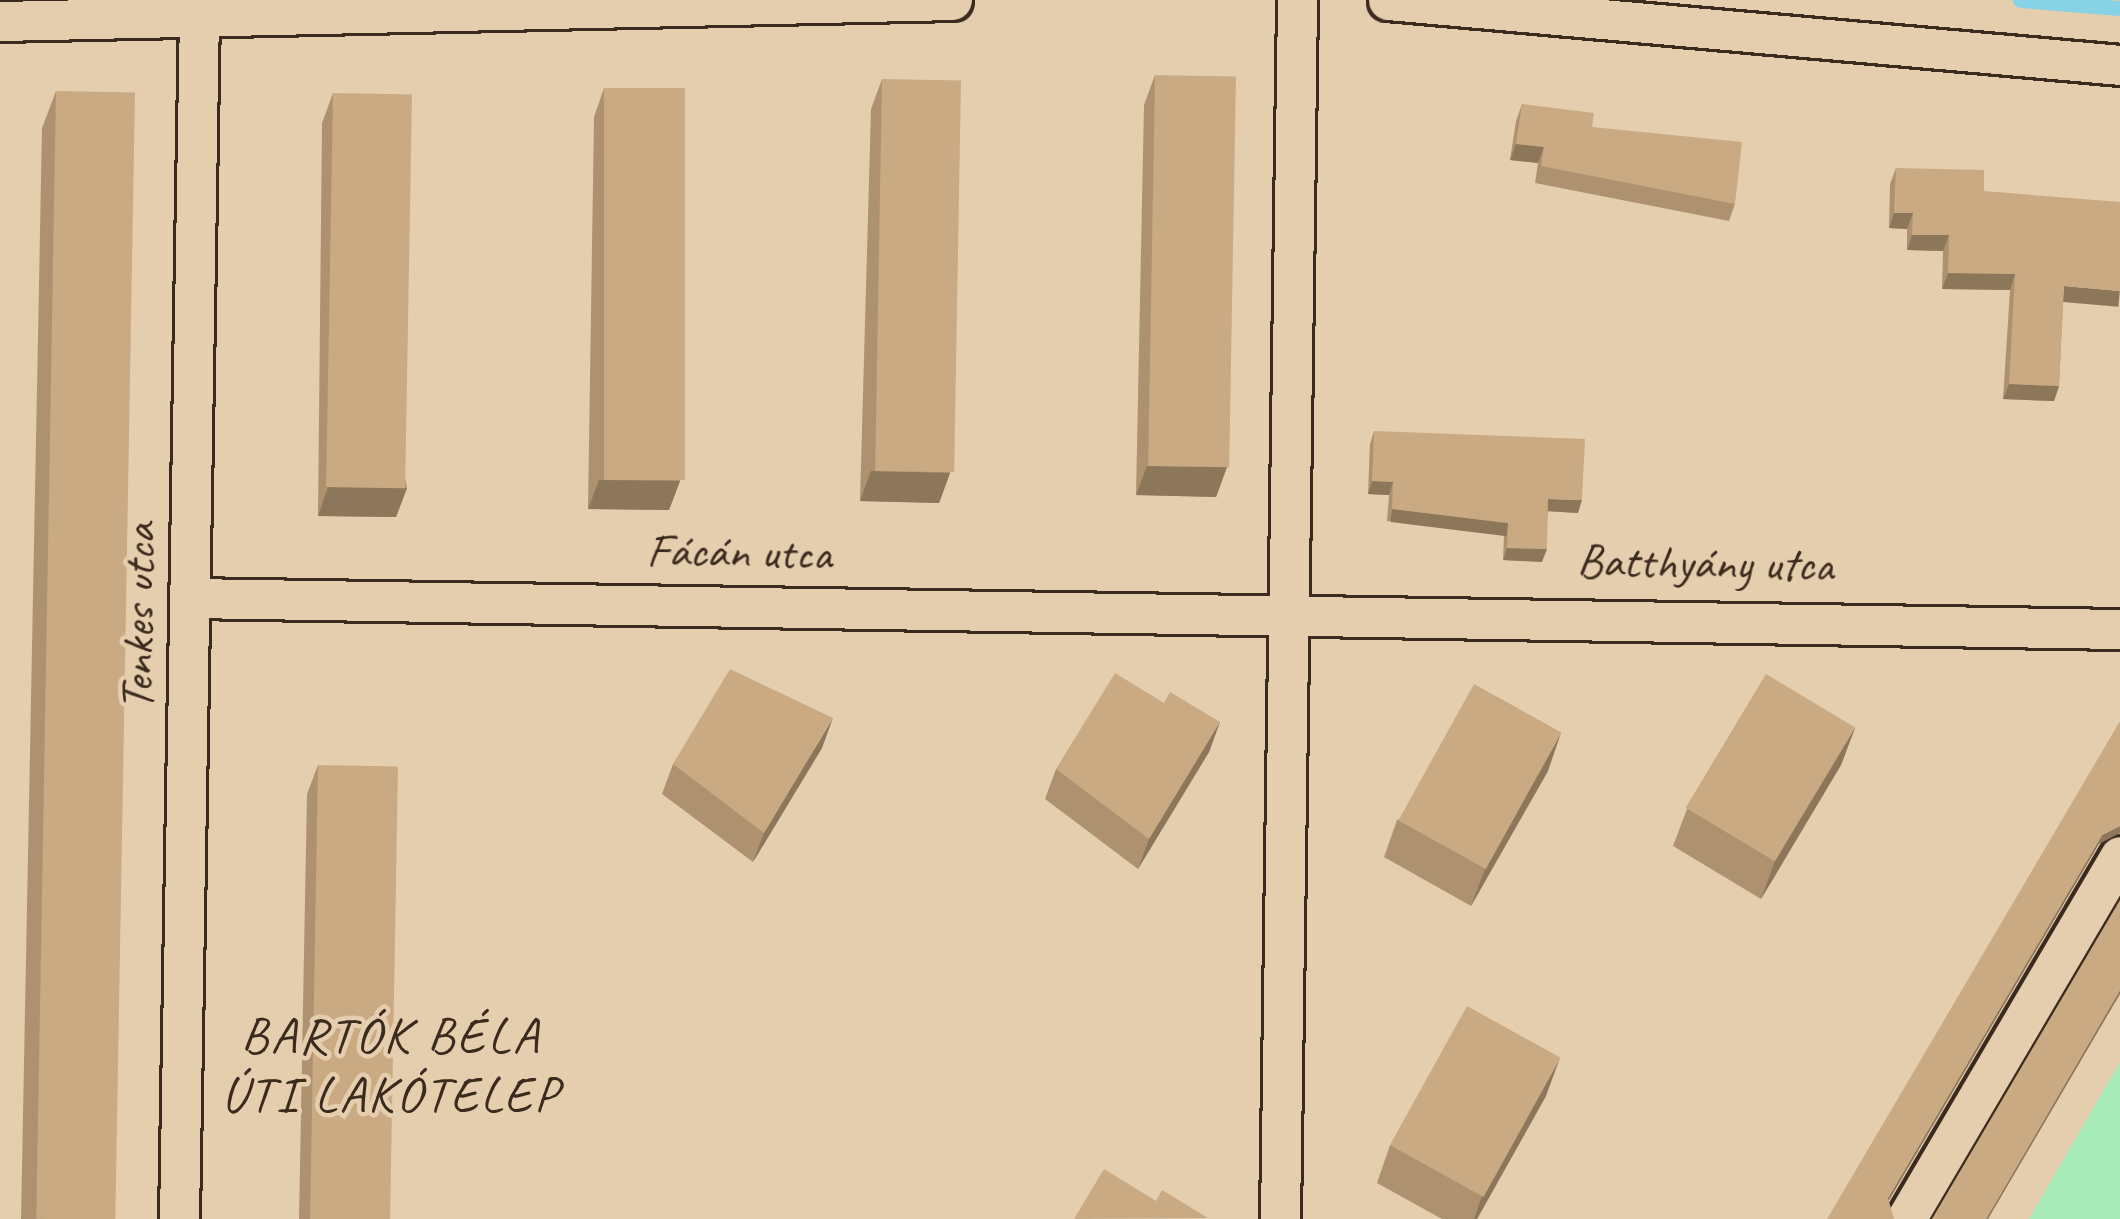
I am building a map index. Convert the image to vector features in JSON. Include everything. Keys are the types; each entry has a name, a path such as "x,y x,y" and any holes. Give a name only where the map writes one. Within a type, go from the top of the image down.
{"street":[{"path":"0,21 538,5 952,0"},
{"path":"1280,1219 1297,0"},
{"path":"1388,0 2120,64"},
{"name":"Tenkes utca","path":"179,1219 200,17"},
{"name":"Fácán utca","path":"190,598 1287,608"},
{"name":"Batthyány utca","path":"1287,608 2120,629"},
{"path":"1906,1219 2120,856"}],"green space":[{"path":"2120,1062 2120,1219 2029,1219"}],"building":[{"path":"1155,75 1236,76 1229,467 1148,466"},
{"path":"882,79 961,80 954,472 875,471"},
{"path":"604,88 685,88 685,480 604,480"},
{"path":"56,91 135,92 115,1219 36,1219"},
{"path":"333,93 412,94 405,488 326,487"},
{"path":"1522,104 1594,113 1592,127 1742,142 1735,204 1541,166 1544,147 1516,144"},
{"path":"1896,168 1984,170 1984,191 2120,202 2120,291 2064,286 2059,386 2009,384 2015,274 1948,273 1949,235 1912,235 1913,213 1894,213"},
{"path":"1374,431 1585,439 1582,500 1548,499 1547,549 1507,548 1508,523 1392,509 1393,482 1372,481"},
{"path":"730,669 833,718 764,833 673,764"},
{"path":"1115,673 1164,703 1170,692 1220,722 1149,839 1056,769"},
{"path":"1766,674 1855,728 1775,861 1686,808"},
{"path":"1474,684 1561,732 1486,869 1398,820"},
{"path":"2120,721 2120,826 2102,835 1888,1198 1894,1219 1827,1219"},
{"path":"318,765 398,766 390,1219 310,1219"},
{"path":"2120,900 2120,990 1986,1219 1932,1219"},
{"path":"1467,1006 1561,1058 1483,1197 1390,1145"},
{"path":"1104,1169 1156,1201 1162,1190 1208,1218 1074,1219"}],"waterway":[{"path":"2020,0 2120,8"}],"district":[{"name":"BARTÓK BÉLA ÚTI LAKÓTELEP","path":"391,1065"}]}
